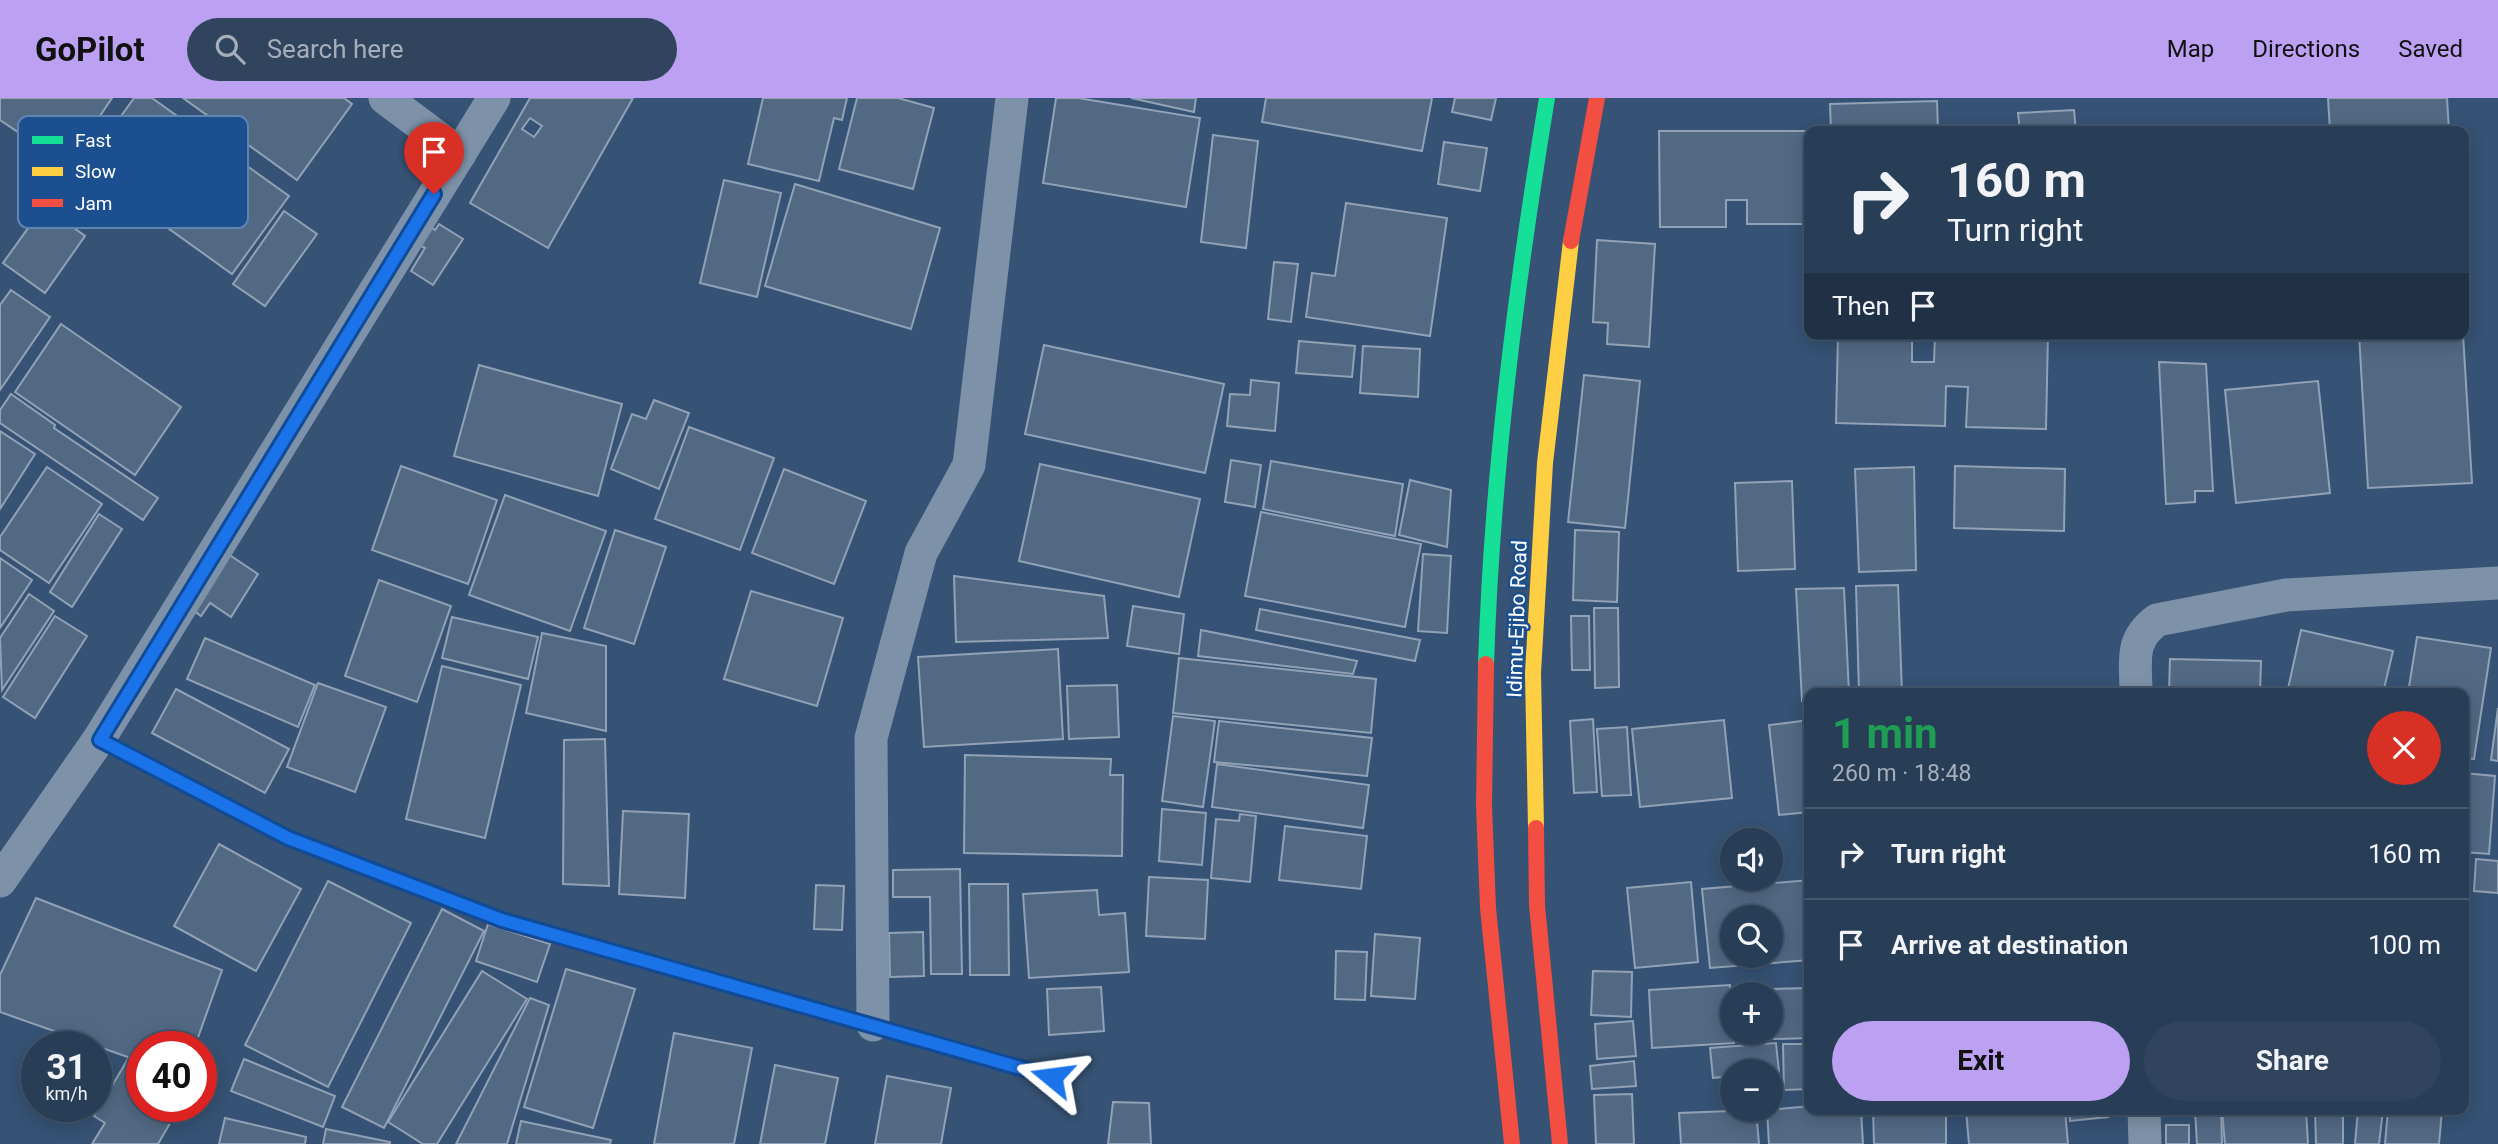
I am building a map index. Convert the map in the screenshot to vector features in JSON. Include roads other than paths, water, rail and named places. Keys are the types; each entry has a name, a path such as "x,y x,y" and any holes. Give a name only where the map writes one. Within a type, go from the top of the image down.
{"main road":[{"name":"Idimu-Ejibo Road","path":"1512,1144 1488,908 1485,671 1497,458 1521,248 1547,98"},
{"name":"Idimu-Ejibo Road","path":"1560,1144 1537,905 1533,673 1545,463 1569,255 1597,98"},
{"path":"100,740 288,838 502,920 1052,1077"}],"street":[{"path":"385,98 460,154"},
{"path":"0,881 100,740 494,98"},
{"path":"873,1025 871,738 921,553 969,465 1012,98"},
{"path":"2136,688 2135,646 2143,631 2157,620 2286,595 2498,583"},
{"path":"2144,1115 2145,1144"}]}
